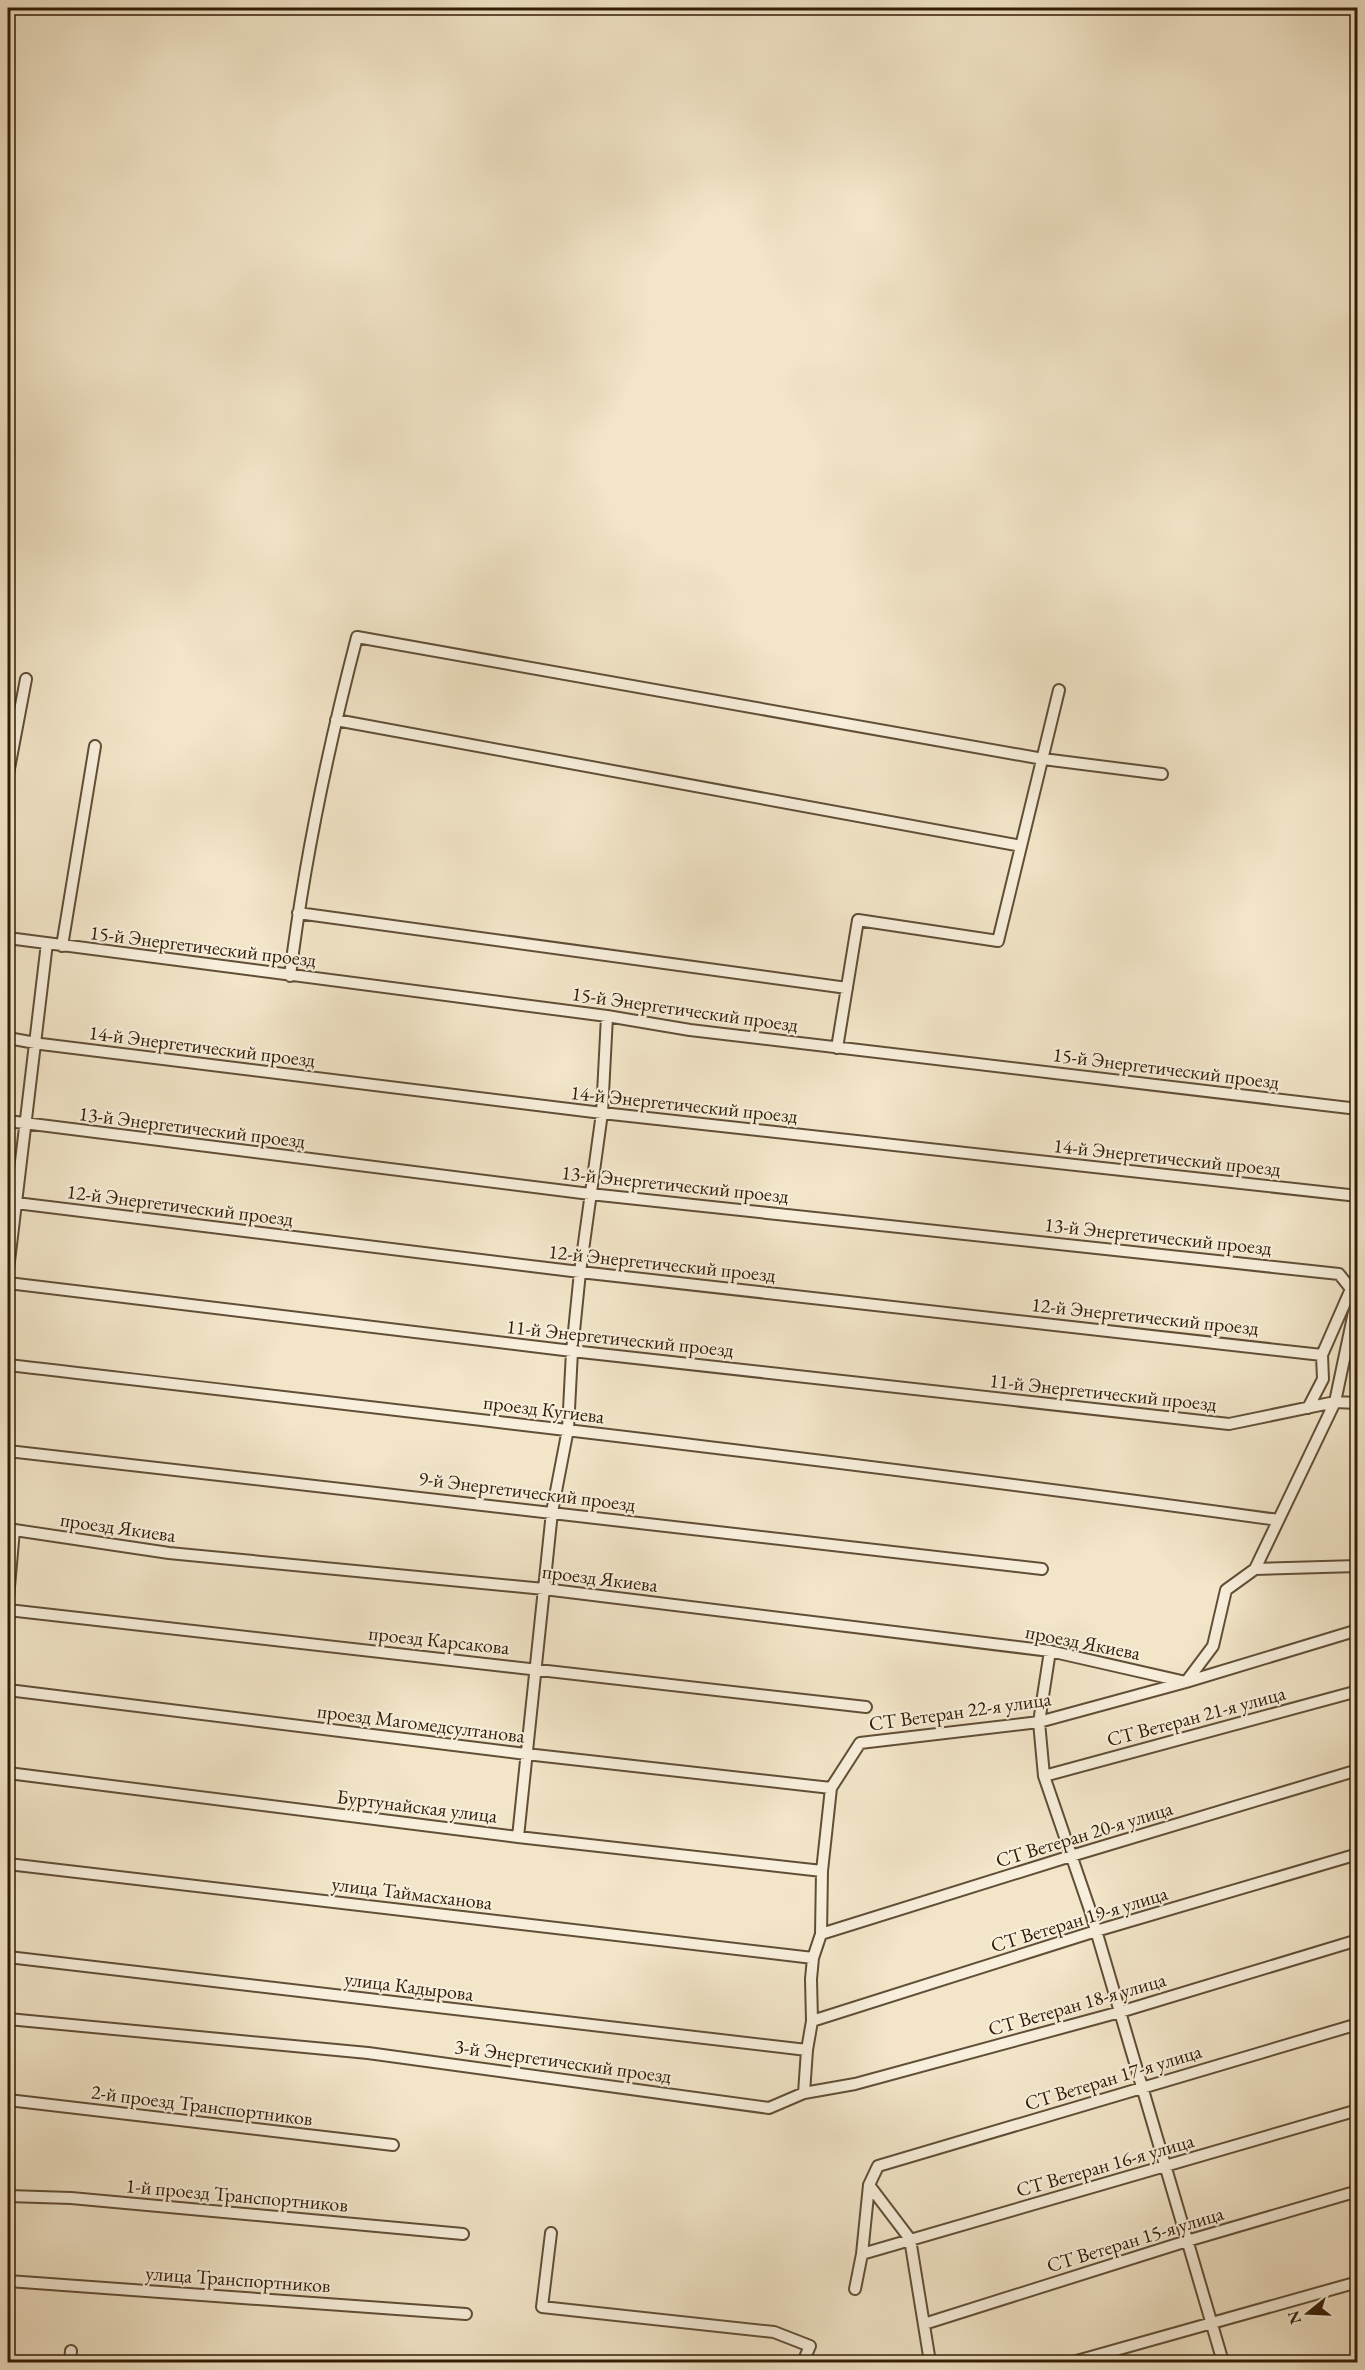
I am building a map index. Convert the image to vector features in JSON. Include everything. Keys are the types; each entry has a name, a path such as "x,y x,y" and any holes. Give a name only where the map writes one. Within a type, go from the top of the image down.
{"street":[{"path":"290,976 298,913 336,720 357,637 1043,759 1162,774"},
{"path":"8,774 26,679"},
{"path":"837,1048 858,920 998,941 1059,690"},
{"path":"336,720 1022,846"},
{"path":"62,946 95,746"},
{"path":"298,913 847,988"},
{"name":"15-й Энергетический проезд","path":"8,938 607,1016 690,1030 1358,1109"},
{"path":"8,1270 12,1202 27,1125 47,943"},
{"path":"518,1837 552,1512 568,1429 572,1351 580,1272 602,1113 607,1016"},
{"name":"14-й Энергетический проезд","path":"8,1038 602,1113 1358,1196"},
{"name":"13-й Энергетический проезд","path":"8,1121 590,1194 1339,1274 1354,1291"},
{"name":"12-й Энергетический проезд","path":"12,1202 580,1272 1318,1354"},
{"path":"1186,1682 1213,1646 1226,1590 1255,1569 1335,1402 1358,1275"},
{"name":"11-й Энергетический проезд","path":"8,1283 572,1351 1229,1424 1335,1402 1358,1402"},
{"path":"1308,1408 1323,1379 1318,1354 1354,1291"},
{"name":"проезд Кугиева","path":"8,1365 568,1429 1076,1492 1278,1520"},
{"name":"9-й Энергетический проезд","path":"8,1451 1042,1569"},
{"path":"8,1598 11,1530"},
{"name":"проезд Якиева","path":"11,1530 169,1553 544,1589 1050,1652 1186,1682"},
{"path":"1255,1569 1358,1566"},
{"name":"проезд Карсакова","path":"8,1610 866,1707"},
{"name":"СТ Ветеран 22-я улица","path":"831,1788 860,1743 1039,1722 1186,1682 1358,1630"},
{"path":"1050,1652 1039,1722 1044,1776 1096,1931 1223,2362"},
{"name":"проезд Магомедсултанова","path":"8,1690 526,1755 831,1788"},
{"name":"СТ Ветеран 21-я улица","path":"1044,1776 1358,1691"},
{"name":"СТ Ветеран 20-я улица","path":"821,1934 1358,1770"},
{"name":"Буртунайская улица","path":"8,1773 518,1837 822,1871"},
{"path":"804,2093 812,2021 813,1958 821,1934 822,1871 831,1788"},
{"name":"СТ Ветеран 19-я улица","path":"812,2021 1096,1931 1358,1854"},
{"name":"улица Таймасханова","path":"8,1864 813,1958"},
{"name":"СТ Ветеран 18-я улица","path":"804,2093 855,2084 1120,2012 1358,1940"},
{"name":"улица Кадырова","path":"8,1957 807,2050"},
{"name":"3-й Энергетический проезд","path":"8,2019 368,2053 770,2108 804,2093"},
{"name":"СТ Ветеран 17-я улица","path":"869,2185 878,2166 1142,2086 1358,2024"},
{"name":"2-й проезд Транспортников","path":"8,2100 393,2145"},
{"name":"СТ Ветеран 16-я улица","path":"862,2254 1358,2110"},
{"path":"869,2185 910,2239 930,2362"},
{"path":"855,2289 862,2254 869,2185"},
{"name":"СТ Ветеран 15-я улица","path":"924,2324 1188,2241 1358,2191"},
{"name":"1-й проезд Транспортников","path":"8,2196 70,2198 463,2234"},
{"path":"551,2233 542,2307 774,2332 810,2346 802,2362"},
{"name":"улица Транспортников","path":"8,2281 466,2313"},
{"path":"1073,2362 1358,2282"}]}
